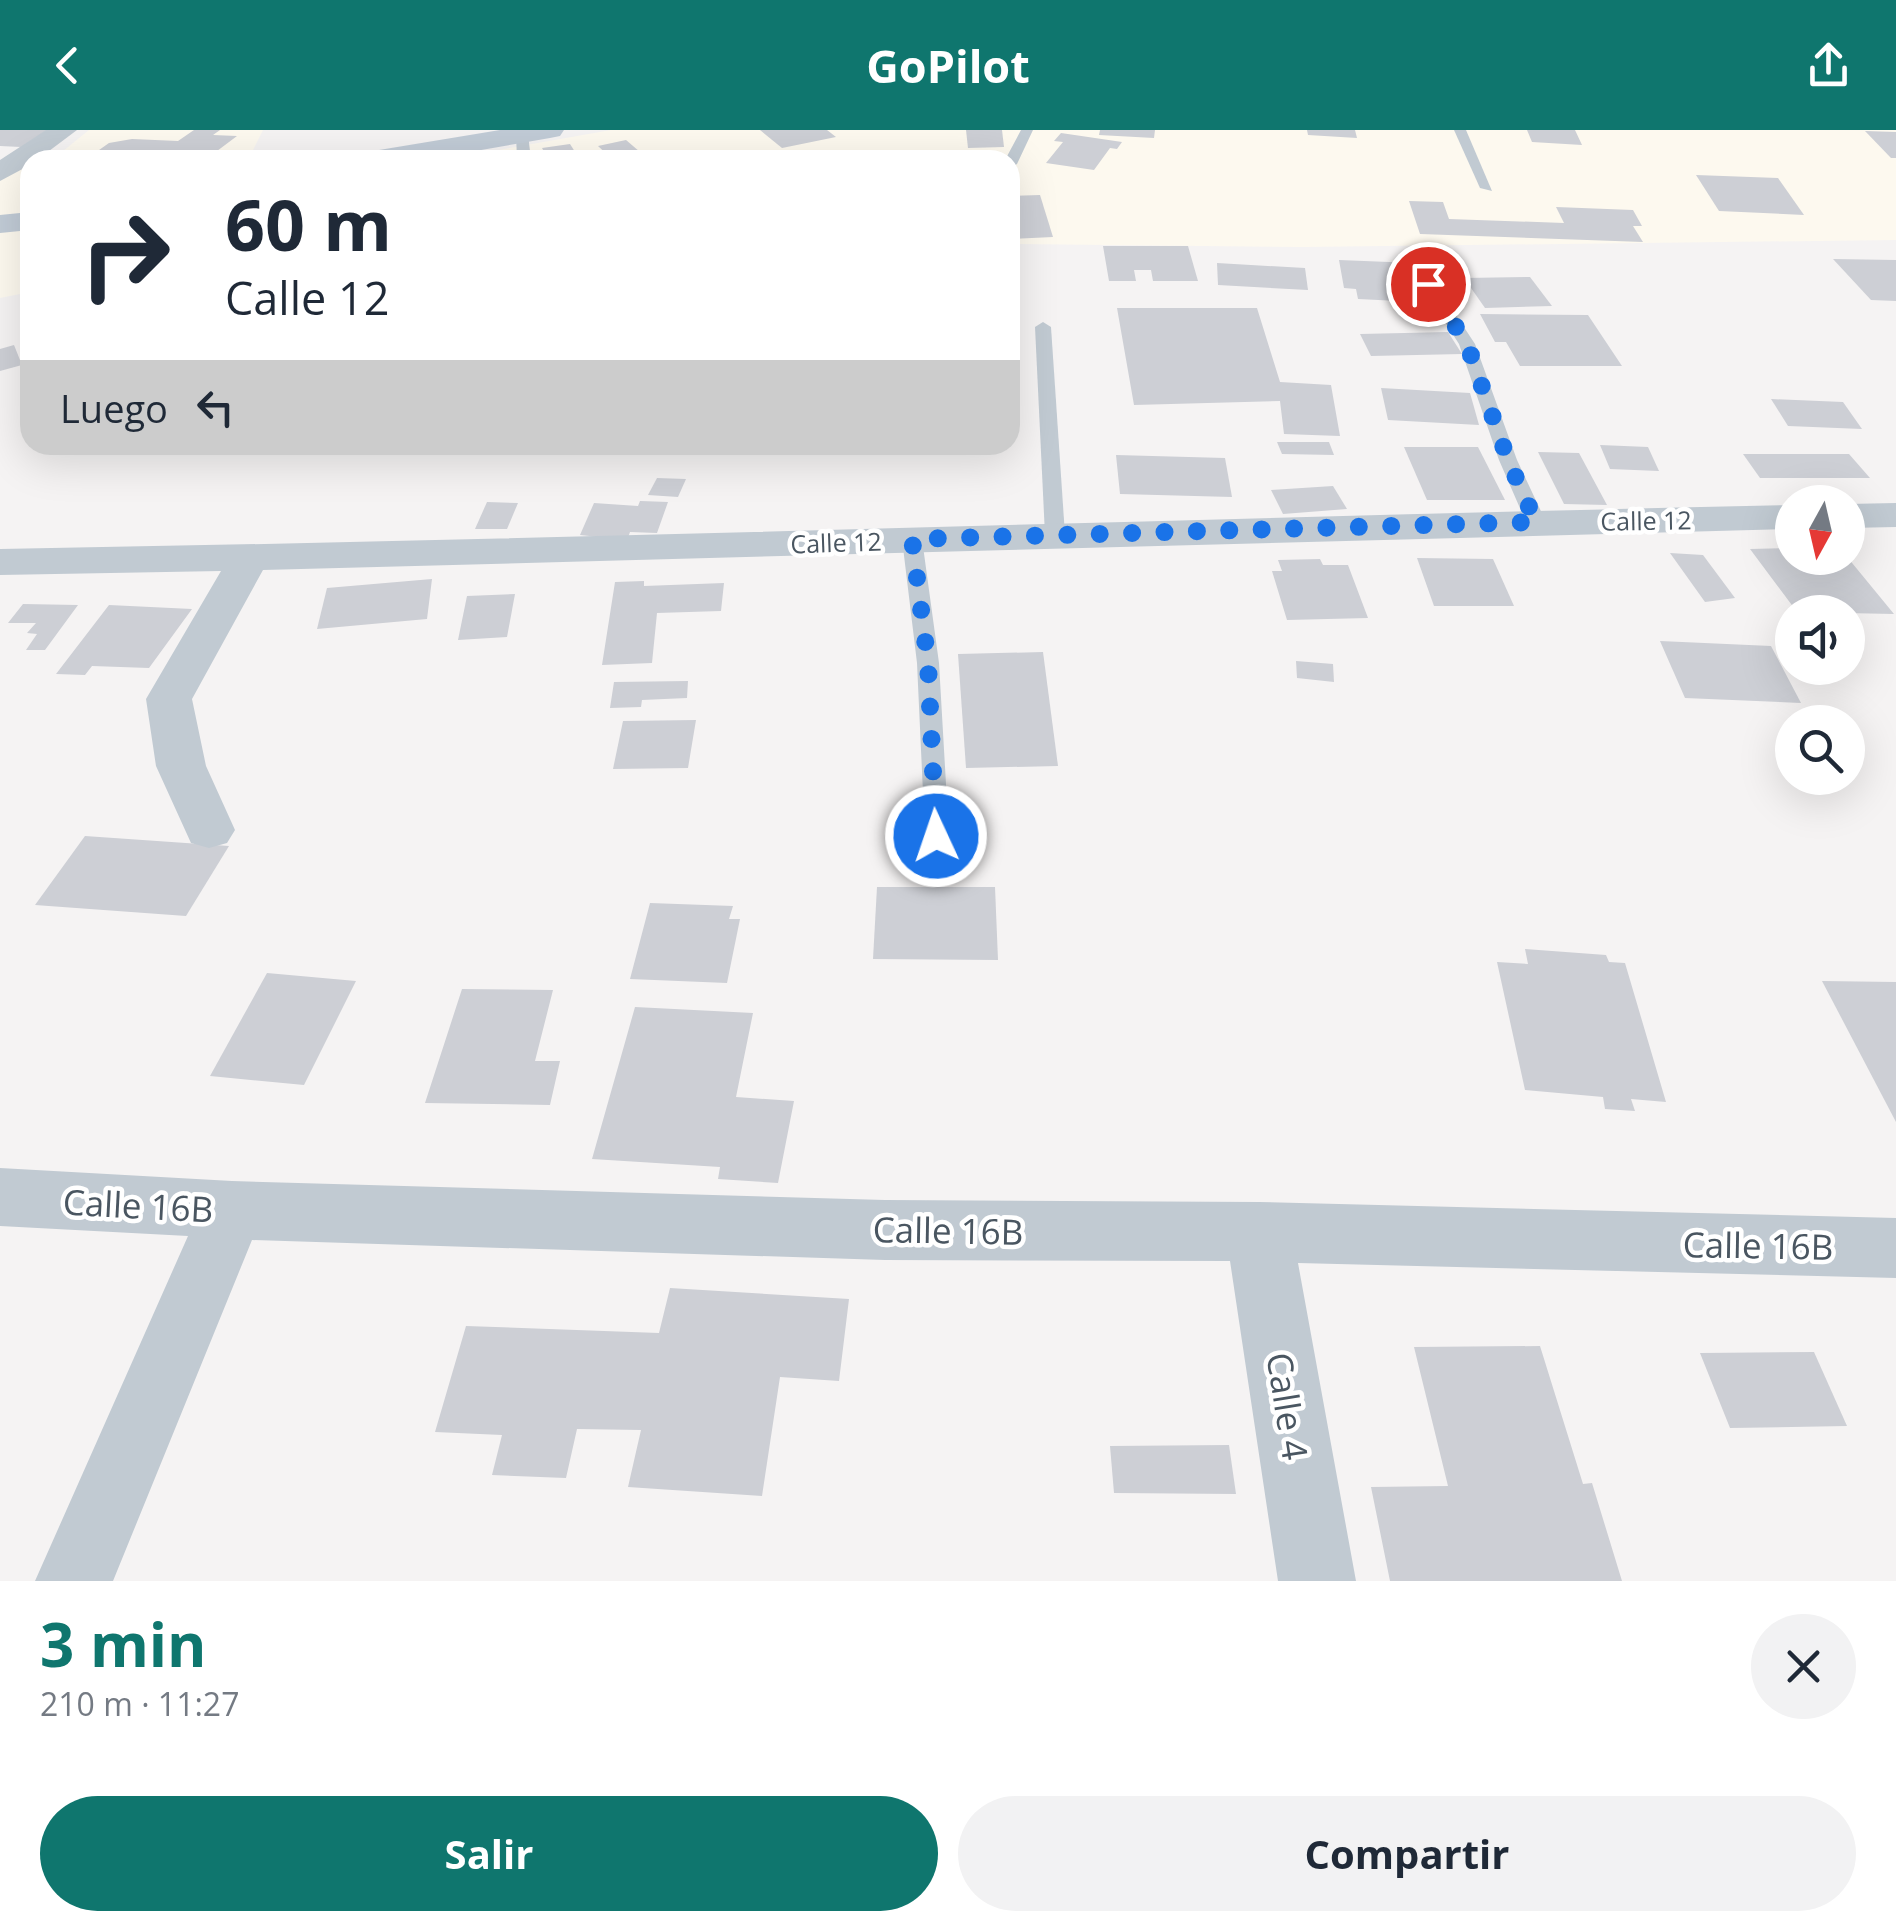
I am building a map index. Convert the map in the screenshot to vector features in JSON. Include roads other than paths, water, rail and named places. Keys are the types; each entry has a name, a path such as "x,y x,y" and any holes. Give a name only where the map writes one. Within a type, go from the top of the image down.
{"street":[{"path":"34,150 64,130"},
{"path":"463,150 532,141"},
{"path":"1865,516 1896,515"},
{"name":"Calle 12","path":"0,562 602,551 912,539 1775,517"},
{"path":"209,830 181,766 170,699 250,556"},
{"name":"Calle 16B","path":"0,1197 232,1210 885,1230 1259,1232 1896,1248"},
{"path":"74,1581 232,1210"},
{"name":"Calle 4","path":"1259,1232 1317,1581"}],"lane":[{"path":"1460,130 1487,188"},
{"path":"1428,284 1467,344 1508,460 1536,522"},
{"path":"1043,326 1055,535"},
{"path":"912,539 928,663 936,836"}]}
